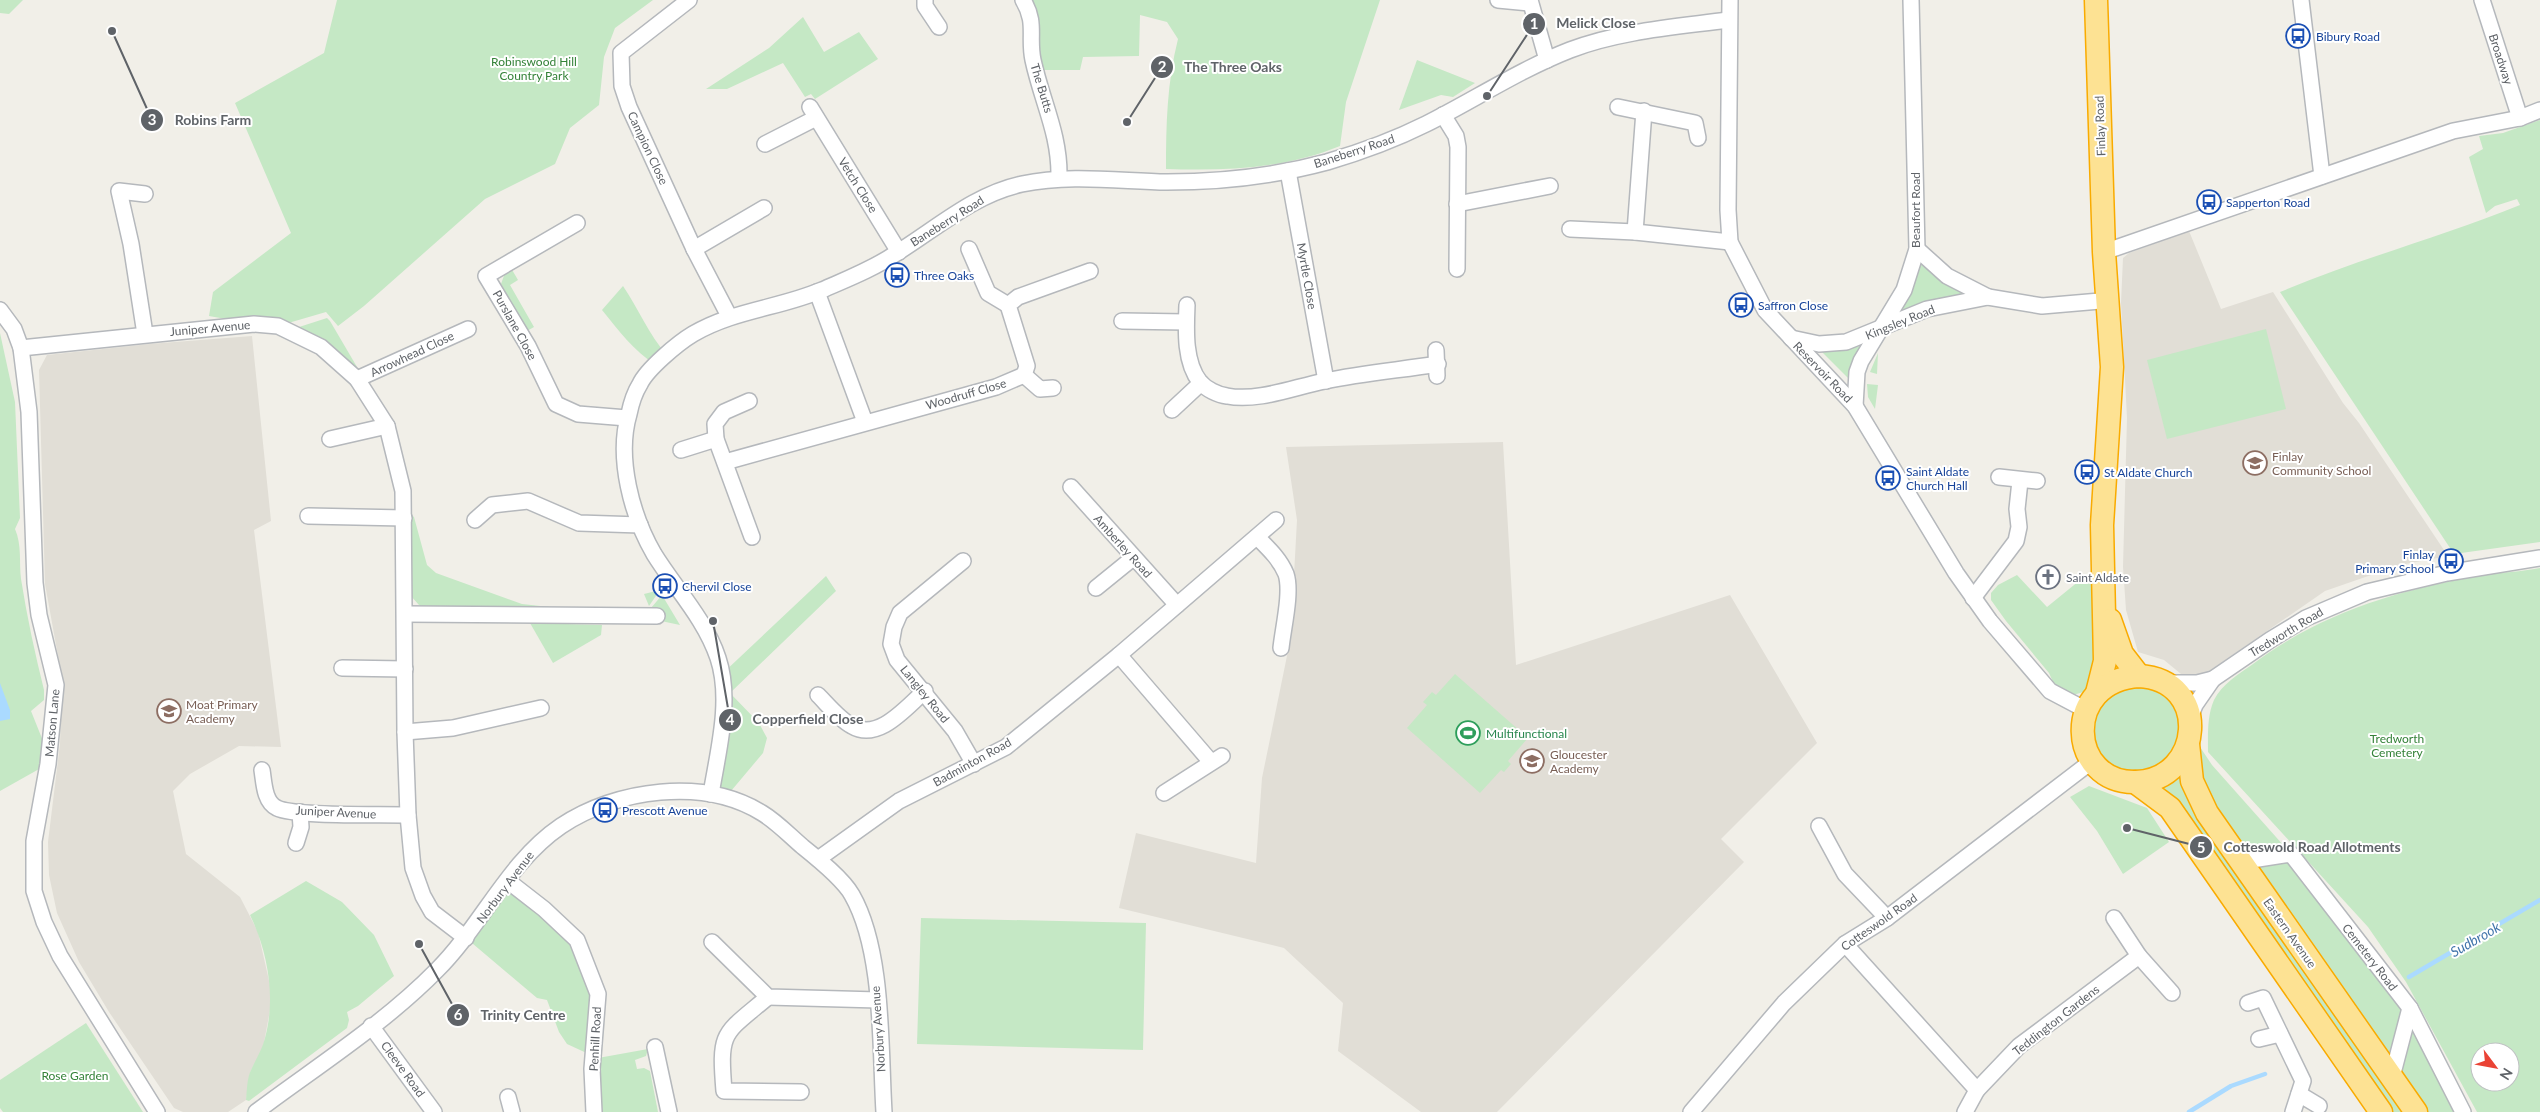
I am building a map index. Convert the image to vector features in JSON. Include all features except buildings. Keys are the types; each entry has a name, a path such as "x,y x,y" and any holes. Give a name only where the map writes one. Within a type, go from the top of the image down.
{"highway":[{"name":"Finlay Road","path":"2096,0 2104,252"},
{"path":"2104,252 2100,301 2104,368 2110,383"},
{"path":"2091,702 2106,685 2120,678 2139,676 2169,683 2182,697 2190,718 2188,744 2177,763 2168,772 2150,780 2136,782 2122,780 2106,773 2092,761 2085,748 2082,732 2091,702 2104,661 2102,525 2112,367 2104,252"},
{"path":"2104,596 2113,632 2122,654 2139,676"},
{"name":"Eastern Avenue","path":"2188,744 2192,781 2197,793 2239,862 2416,1112"},
{"path":"2136,782 2170,808 2381,1112"}],"street":[{"name":"Campion Close","path":"689,0 621,53 622,86 629,107 694,249 729,316"},
{"path":"925,0 925,6 939,27"},
{"name":"The Butts","path":"1023,0 1030,11 1033,24 1033,59 1054,127 1060,161 1060,178"},
{"path":"1498,0 1529,2 1547,60"},
{"name":"Reservoir Road","path":"1730,0 1728,20 1730,242 1765,310 1789,338 1855,406 1974,598 2050,690 2091,702"},
{"name":"Beaufort Road","path":"1855,406 1857,372 1861,361 1904,290 1917,249 1912,0"},
{"path":"2300,0 2322,176"},
{"name":"Broadway","path":"2482,0 2520,118"},
{"name":"Baneberry Road","path":"711,794 723,706 722,674 710,640 654,554 640,525 627,478 624,446 627,418 641,380 690,336 729,316 817,292 898,252 988,196 1017,185 1060,178 1192,182 1288,171 1354,154 1385,142 1443,115 1547,60 1574,49 1649,30 1728,20"},
{"path":"1618,107 1696,123 1698,138"},
{"path":"2104,252 2453,131 2520,118 2540,110"},
{"path":"1634,232 1644,111"},
{"name":"Vetch Close","path":"765,145 813,112 898,252"},
{"path":"1443,115 1456,136 1458,147 1457,269"},
{"name":"Myrtle Close","path":"1288,171 1326,381"},
{"path":"1457,204 1550,186"},
{"path":"145,194 119,190 126,243 145,334"},
{"path":"694,249 764,208"},
{"name":"Purslane Close","path":"577,223 486,276 528,346 556,404 578,414 627,418"},
{"path":"1570,229 1634,232 1730,242"},
{"path":"969,249 988,293 1008,305 1027,366 1024,375 1040,389 1053,388"},
{"path":"1917,249 1948,276 1988,297"},
{"path":"1008,305 1018,297 1090,271"},
{"path":"817,292 865,422"},
{"name":"Kingsley Road","path":"1789,338 1807,343 1830,344 1854,340 1927,309 1988,297 2042,306 2100,301"},
{"path":"1187,305 1188,348 1194,372 1201,384 1213,392 1227,396 1274,393 1326,381 1437,363"},
{"name":"Matson Lane","path":"0,310 16,333 21,348 29,412 35,583 39,615 56,685 48,764 34,841 34,891 44,922 60,956 157,1112"},
{"path":"1122,321 1186,322"},
{"name":"Juniper Avenue","path":"21,348 254,324 278,326 321,347 357,379 387,426 403,491 405,732 408,815 413,868 423,896 442,921 466,938"},
{"name":"Arrowhead Close","path":"357,379 468,328"},
{"name":"Woodruff Close","path":"725,462 996,387 1024,375"},
{"path":"1172,410 1201,384"},
{"path":"749,401 724,412 715,424 716,439 752,537"},
{"path":"330,439 387,426"},
{"path":"681,450 716,439"},
{"path":"1999,477 2020,481 2036,481"},
{"path":"1974,598 2016,541 2019,527 2017,508 2020,481"},
{"name":"Amberley Road","path":"1071,487 1176,605"},
{"path":"475,520 492,505 528,501 579,523 640,525"},
{"path":"308,516 404,518"},
{"name":"Badminton Road","path":"818,859 900,801 1006,747 1119,655 1276,520"},
{"path":"1257,537 1277,558 1286,574 1288,589 1281,648"},
{"path":"1096,588 1133,558"},
{"name":"Tredworth Road","path":"2169,683 2197,683 2213,679 2306,618 2350,598 2447,572 2540,558"},
{"name":"Langley Road","path":"963,561 900,613 894,627 891,644 897,660 925,691 955,731 974,764"},
{"path":"405,614 657,616"},
{"path":"1119,655 1217,759 1164,793"},
{"path":"342,668 405,669"},
{"name":"Tredworth Road","path":"2190,718 2195,705 2213,679"},
{"path":"818,695 854,728 871,730 886,724 925,691"},
{"path":"405,732 453,728 541,708"},
{"name":"Cotteswold Road","path":"1691,1112 1784,1003 1845,944 1887,918 2092,761"},
{"name":"Juniper Avenue","path":"262,770 270,802 277,808 300,812 408,815"},
{"name":"Norbury Avenue","path":"256,1112 371,1026 437,970 466,938 528,854 542,840 579,814 595,806 636,794 711,794 726,797 762,813 818,859 852,894 870,942 878,1000 884,1112"},
{"path":"296,844 301,827 300,812"},
{"path":"1819,826 1845,874 1887,918"},
{"name":"Cemetery Road","path":"2239,862 2291,854 2410,1008 2463,1112"},
{"name":"Penhill Road","path":"508,882 544,909 576,940 598,994 592,1063 594,1112"},
{"path":"2114,918 2139,956 2172,994"},
{"path":"712,942 768,997"},
{"path":"1845,944 1977,1090"},
{"name":"Teddington Gardens","path":"1965,1112 1977,1090 2019,1046 2139,956"},
{"path":"801,1092 724,1090 722,1042 730,1029 768,997 878,1000"},
{"path":"2248,1003 2263,998 2303,1082 2293,1112"},
{"path":"2392,1077 2410,1008"},
{"name":"Cleeve Road","path":"371,1026 434,1112"},
{"path":"2258,1039 2280,1034"},
{"path":"655,1047 669,1112"},
{"path":"2299,1094 2319,1106"},
{"path":"508,1097 512,1112"}],"shaded area":[{"name":"Finlay Community School","path":"2189,231 2221,309 2273,292 2343,403 2359,423 2448,556 2400,565 2325,591 2192,683 2164,660 2138,652 2126,610 2123,567 2127,418 2121,303 2123,258 2129,253"},
{"name":"Moat Primary Academy","path":"252,336 271,521 254,530 281,747 239,746 190,774 173,791 186,854 240,897 258,932 270,985 270,1010 263,1048 251,1070 246,1100 228,1112 183,1112 174,1108 109,1012 79,962 57,913 49,875 48,842 60,744 62,678 45,584 39,370 47,355 149,344"},
{"name":"Gloucester Academy","path":"1503,442 1516,665 1730,595 1817,743 1721,839 1744,862 1497,1112 1421,1112 1338,1051 1343,1003 1284,948 1119,908 1136,833 1256,863 1262,778 1288,651 1294,575 1297,520 1286,447"}],"green space":[{"path":"0,0 23,0 9,14 0,13"},
{"name":"Robinswood Hill Country Park","path":"337,0 653,0 615,28 604,57 599,105 570,128 555,164 485,199 364,306 338,326 326,312 278,326 283,320 254,324 209,316 213,292 291,233 235,103 324,53"},
{"path":"1023,0 1380,0 1346,102 1340,146 1319,154 1276,164 1232,169 1188,170 1166,169 1169,87 1178,39 1167,22 1140,15 1139,56 1083,57 1080,70 1036,70"},
{"path":"803,17 824,52 859,32 878,59 815,99 811,94 805,97 783,63 727,89 706,89 769,48"},
{"path":"1417,60 1475,83 1453,97 1441,95 1399,110"},
{"path":"2540,120 2540,542 2454,554 2280,292 2339,269 2520,205 2517,199 2495,206 2486,213 2469,157 2483,149 2479,136 2503,133"},
{"path":"1920,264 1963,294 1901,314 1898,312"},
{"path":"511,268 518,280 510,285 534,327 527,331 501,284 505,273"},
{"path":"623,286 655,339 667,355 656,365 634,347 602,310"},
{"path":"327,318 357,367 353,368 296,328"},
{"path":"2266,329 2286,409 2167,439 2147,360"},
{"path":"0,333 15,402 20,518 15,529 19,547 21,579 31,635 44,690 44,700 31,711 49,756 48,764 0,791"},
{"path":"1860,346 1850,380 1820,350 1839,350"},
{"path":"1878,353 1877,374 1870,372"},
{"path":"1867,384 1878,385 1875,409 1868,397"},
{"path":"409,513 414,517 427,565 436,573 522,604 568,609 425,609 410,595"},
{"name":"Tredworth Cemetery","path":"2540,568 2540,1112 2477,1112 2406,982 2368,927 2208,752 2209,719 2217,694 2231,680 2279,646 2334,617 2362,606 2422,588 2484,575"},
{"path":"2090,572 2100,636 2087,691 2073,695 2054,684 2049,673 1991,600 1991,593 1998,585 2017,575 2047,607"},
{"path":"826,576 836,591 730,693 759,723 767,738 763,753 726,797 711,794 722,674"},
{"path":"660,590 649,606 644,594"},
{"path":"662,595 680,625 661,621 661,611 651,608"},
{"path":"530,623 602,625 601,635 553,663"},
{"name":"Multifunctional","path":"1455,674 1528,738 1508,761 1511,764 1504,772 1501,770 1480,793 1407,728 1427,705 1423,702 1432,692 1436,695"},
{"path":"2127,683 2169,693 2190,732 2212,765 2291,854 2410,1008 2463,1112 2381,1112 2197,848 2130,775 2102,759 2094,745 2091,729 2103,698"},
{"path":"2089,786 2147,808 2169,842 2123,874 2097,831 2070,797"},
{"path":"306,881 342,902 374,935 394,976 358,1006 347,1012 349,1020 347,1028 249,1101 246,1100 247,1084 251,1070 264,1042 270,1007 266,960 250,915"},
{"path":"508,881 577,940 598,994 593,1056 567,1044 559,1032 547,1000 537,998 466,938"},
{"path":"921,918 1146,923 1143,1050 917,1044"},
{"name":"Rose Garden","path":"86,1023 143,1112 3,1112 0,1108 0,1080"},
{"path":"648,1049 646,1056 635,1060 637,1069 644,1068 650,1071 658,1112 600,1112 598,1058"}],"water":[{"path":"0,683 10,710 10,719 0,721"}],"waterway":[{"name":"Sudbrook","path":"2409,977 2540,900"},
{"name":"Sudbrook","path":"2189,1112 2231,1086 2265,1074"}],"place":[{"name":"Robins Farm","path":"112,31"},
{"name":"Bibury Road","path":"2298,36"},
{"name":"Melick Close","path":"1487,96"},
{"name":"The Three Oaks","path":"1127,122"},
{"name":"Sapperton Road","path":"2209,202"},
{"name":"Three Oaks","path":"897,275"},
{"name":"Saffron Close","path":"1741,305"},
{"name":"Finlay Community School","path":"2255,463"},
{"name":"St Aldate Church","path":"2087,472"},
{"name":"Saint Aldate Church Hall","path":"1888,478"},
{"name":"Finlay Primary School","path":"2451,561"},
{"name":"Saint Aldate","path":"2048,577"},
{"name":"Chervil Close","path":"665,586"},
{"name":"Copperfield Close","path":"713,621"},
{"name":"Moat Primary Academy","path":"169,711"},
{"name":"Multifunctional","path":"1468,733"},
{"name":"Gloucester Academy","path":"1532,761"},
{"name":"Prescott Avenue","path":"605,810"},
{"name":"Cotteswold Road Allotments","path":"2127,828"},
{"name":"Trinity Centre","path":"419,944"}]}
